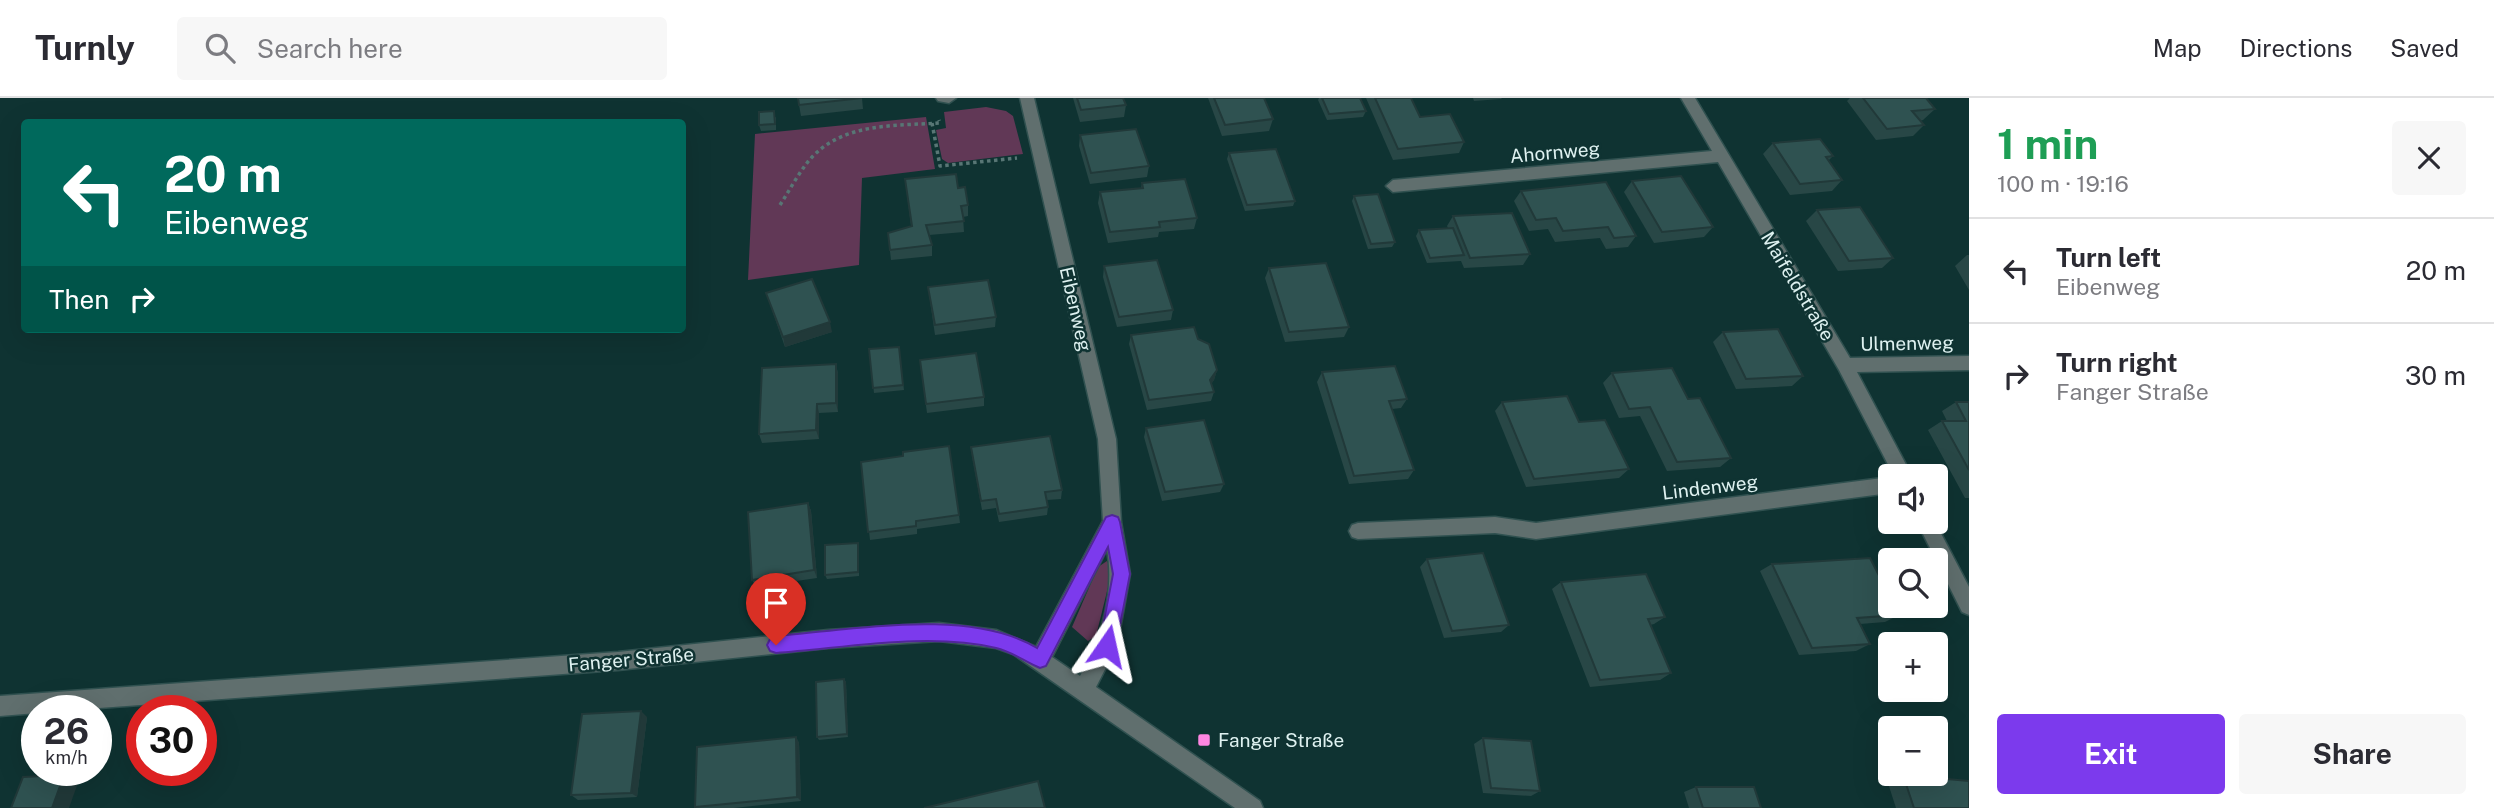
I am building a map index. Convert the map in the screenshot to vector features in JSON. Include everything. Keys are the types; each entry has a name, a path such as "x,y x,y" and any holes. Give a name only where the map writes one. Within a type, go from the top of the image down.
{"street":[{"path":"943,98 949,98"},
{"name":"Eibenweg","path":"1027,98 1107,439 1112,522 1121,574 1107,646 1084,689"},
{"name":"Maifeldstraße","path":"1688,98 1845,365 1897,464"},
{"name":"Ahornweg","path":"1393,186 1721,156"},
{"name":"Ulmenweg","path":"1845,365 1969,363"},
{"name":"Lindenweg","path":"1358,531 1495,525 1536,531 1878,487"},
{"path":"1040,660 1112,522"},
{"path":"1932,534 1969,606"},
{"name":"Fanger Straße","path":"0,706 618,661 828,639 939,632 996,639 1019,647 1084,689 1253,808"}],"path":[{"path":"780,205 808,161 842,135 873,127 940,123 938,112 943,98"},
{"path":"932,123 940,166 1041,156"}],"shaded area":[{"path":"986,107 1006,111 1013,116 1023,154 948,163 942,159 936,130 946,128 944,112"},
{"path":"926,117 935,169 862,178 859,265 748,280 755,134"},
{"path":"1107,561 1112,571 1096,636 1088,641 1072,627 1098,567"}],"building":[{"path":"798,98 862,98 799,105"},
{"path":"1077,98 1123,98 1126,105 1081,110"},
{"path":"1214,98 1264,98 1273,119 1225,125"},
{"path":"1322,98 1360,98 1366,111 1329,114"},
{"path":"1375,98 1411,98 1420,117 1450,114 1464,142 1398,149"},
{"path":"1863,98 1926,98 1935,109 1912,111 1924,125 1887,129"},
{"path":"774,111 775,124 759,125 759,112"},
{"path":"1136,129 1149,166 1091,173 1080,135"},
{"path":"1820,139 1833,156 1826,157 1842,180 1800,184 1773,143"},
{"path":"1276,149 1295,201 1247,205 1229,153"},
{"path":"956,174 958,188 965,187 968,205 961,206 964,221 926,225 932,245 890,250 888,233 912,226 905,179"},
{"path":"1681,176 1713,227 1662,232 1632,181"},
{"path":"1185,179 1197,218 1159,222 1160,227 1110,232 1100,192 1143,188 1142,183"},
{"path":"1606,182 1636,236 1614,238 1608,227 1563,231 1556,218 1536,220 1521,191"},
{"path":"1378,194 1395,242 1371,244 1354,196"},
{"path":"1860,207 1893,258 1849,261 1817,210"},
{"path":"1512,213 1530,254 1470,258 1453,216"},
{"path":"1453,228 1464,255 1430,258 1419,230"},
{"path":"1157,260 1173,310 1119,317 1104,266"},
{"path":"1326,263 1349,327 1289,332 1269,268"},
{"path":"812,279 830,322 783,337 766,293"},
{"path":"988,280 996,317 935,325 928,287"},
{"path":"1194,327 1198,339 1209,344 1217,370 1210,380 1214,392 1149,400 1131,335"},
{"path":"1778,329 1803,376 1746,379 1723,332"},
{"path":"899,347 903,385 873,388 869,349"},
{"path":"976,353 984,397 926,404 920,360"},
{"path":"836,364 836,403 817,404 816,430 759,434 762,368"},
{"path":"1395,366 1407,399 1389,401 1414,470 1354,476 1322,372"},
{"path":"1672,368 1688,399 1700,398 1731,458 1677,462 1650,407 1629,409 1612,373"},
{"path":"1567,396 1579,422 1605,420 1629,469 1534,479 1502,402"},
{"path":"1956,402 1969,402 1969,470 1942,421 1966,421"},
{"path":"1204,420 1224,484 1165,492 1146,428"},
{"path":"1050,436 1062,490 1045,492 1048,507 999,514 996,499 981,501 971,447"},
{"path":"949,446 959,515 916,521 916,526 868,532 861,462 903,456 903,452"},
{"path":"808,503 814,570 752,580 748,512"},
{"path":"858,543 858,572 825,575 825,545"},
{"path":"1483,553 1509,625 1452,631 1427,559"},
{"path":"1870,558 1878,574 1878,616 1857,618 1870,644 1812,648 1772,564"},
{"path":"1646,574 1665,617 1648,619 1671,673 1600,680 1561,582"},
{"path":"844,679 847,734 817,737 816,682"},
{"path":"641,711 631,793 571,795 582,714"},
{"path":"796,737 797,797 695,807 697,747"},
{"path":"1483,738 1531,741 1540,791 1491,788"},
{"path":"1948,779 1969,781 1969,808 1914,808 1907,786 1948,786"},
{"path":"1038,781 1045,808 924,808"},
{"path":"21,782 21,786 60,786 52,808 11,808"},
{"path":"1696,787 1754,787 1761,808 1703,808"}],"place":[{"name":"Fanger Straße","path":"1204,740"}],"route":[{"path":"776,645 939,632 996,639 1019,647 1040,660 1112,522 1121,574 1107,646"}]}
